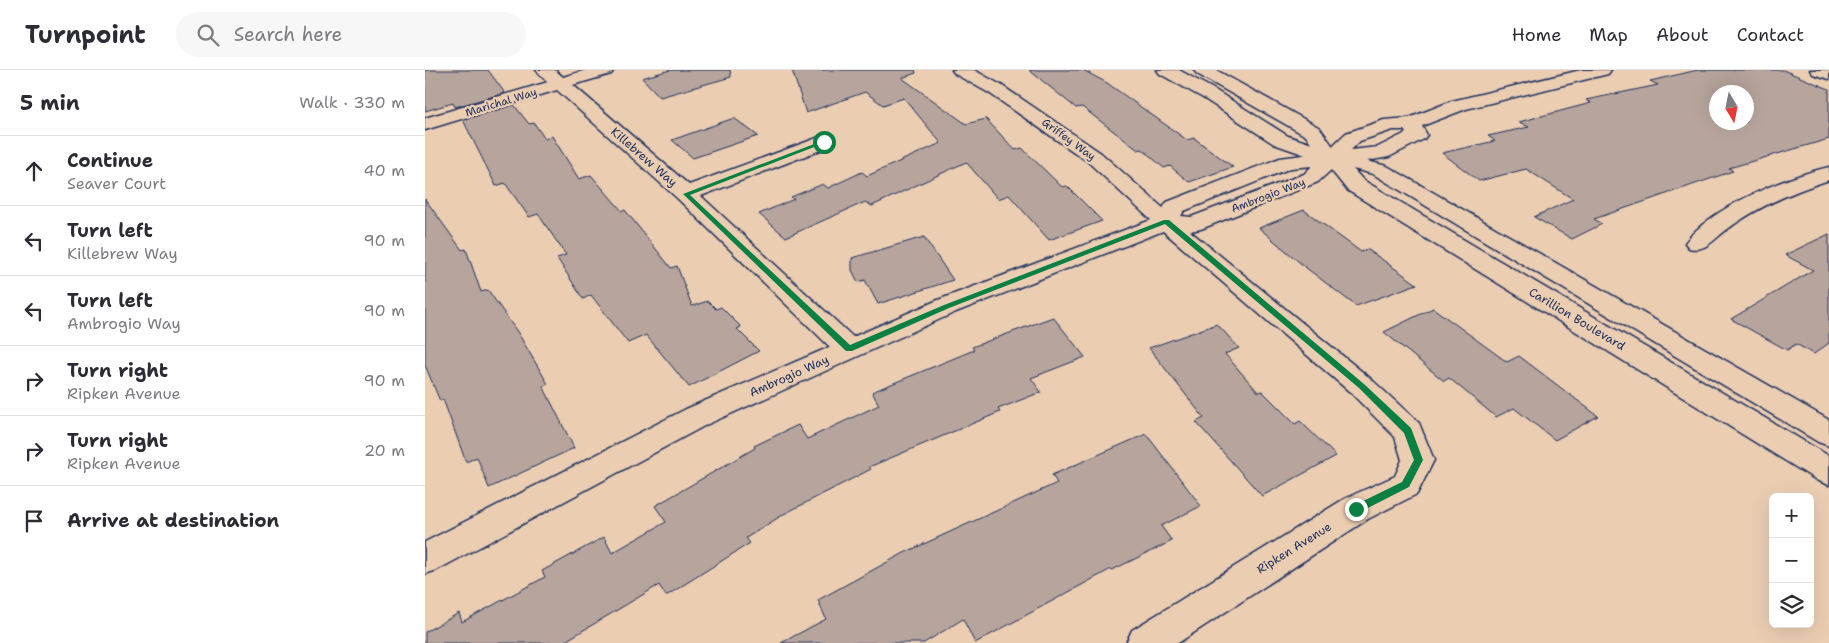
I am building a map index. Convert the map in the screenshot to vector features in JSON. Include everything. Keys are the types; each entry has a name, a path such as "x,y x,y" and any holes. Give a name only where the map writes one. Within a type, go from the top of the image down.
{"street":[{"name":"Marichal Way","path":"425,124 553,77 605,70"},
{"name":"Griffey Way","path":"961,70 1023,107 1094,157 1166,222"},
{"name":"Carillion Boulevard","path":"1165,70 1209,94 1281,140 1331,158 1380,170 1829,434"},
{"name":"Carillion Boulevard","path":"1203,70 1313,132 1331,158 1355,185 1829,472"},
{"path":"1331,158 1382,153 1417,135 1411,124 1459,105 1602,70"},
{"path":"1819,70 1829,74"},
{"name":"Killebrew Way","path":"553,77 686,194 849,349"},
{"path":"686,194 824,142"},
{"name":"Ambrogio Way","path":"425,559 696,417 849,349 947,306 1166,222 1193,224 1311,178 1331,158"},
{"path":"1697,243 1725,219 1743,208 1777,191 1829,173"},
{"name":"Ripken Avenue","path":"1145,643 1356,509 1406,485 1418,460 1408,431 1361,386 1166,222"}],"building":[{"path":"425,70 488,70 505,93 455,107 453,103 425,111"},
{"path":"670,70 730,70 731,77 660,97 642,78"},
{"path":"792,70 915,70 916,73 902,78 966,124 986,119 1015,150 1022,148 1062,187 1067,186 1102,221 1049,240 1009,195 998,199 966,162 872,206 865,202 786,237 759,214 794,199 791,197 823,184 828,188 862,172 867,176 941,143 904,98 883,105 865,92 806,113"},
{"path":"1029,70 1083,70 1107,83 1187,140 1194,138 1233,167 1189,182 1170,166 1164,168 1142,149 1138,150 1082,107 1076,108"},
{"path":"1698,70 1783,70 1829,89 1829,139 1729,168 1733,171 1594,219 1602,224 1572,239 1534,217 1573,199 1526,169 1479,181 1442,153 1495,141 1488,136 1529,127 1519,122 1591,103 1586,100 1658,85 1650,81"},
{"path":"514,105 529,124 534,123 545,139 552,136 579,179 591,175 622,211 625,210 671,268 677,266 692,306 708,301 716,309 721,307 741,327 737,329 759,351 689,387 646,335 628,343 591,295 583,299 557,258 566,255 538,214 529,217 505,183 496,186 463,120"},
{"path":"734,118 758,136 693,158 672,140"},
{"path":"425,199 462,250 466,249 481,292 488,290 518,333 548,384 543,386 574,448 489,488 477,457 466,462 443,399 440,401 425,365"},
{"path":"1304,210 1361,252 1367,249 1417,284 1356,306 1305,267 1259,228"},
{"path":"1829,234 1829,343 1814,354 1796,344 1787,350 1731,319 1813,270 1785,255"},
{"path":"924,237 953,280 878,304 865,280 858,282 852,270 852,258"},
{"path":"1433,308 1507,362 1519,356 1598,416 1555,440 1514,408 1496,417 1449,378 1444,381 1384,332"},
{"path":"1053,317 1085,357 1031,378 1041,392 998,409 1000,412 869,467 871,469 784,514 746,538 750,543 666,596 659,585 562,643 425,643 425,632 459,613 462,622 545,577 542,571 604,537 612,553 666,522 655,506 755,448 754,446 798,425 807,439 879,405 872,392 974,350 972,347"},
{"path":"1217,324 1239,348 1225,354 1258,392 1262,391 1295,424 1300,421 1336,456 1262,496 1196,422 1204,418 1149,348"},
{"path":"1146,434 1201,506 1161,526 1172,541 1111,569 975,643 963,619 924,643 781,643 826,619 818,600 904,553 1057,483 1052,475"}],"route":[{"path":"824,142 686,194 849,349 947,306 1166,222 1361,386 1408,431 1418,460 1406,485 1356,509"}]}
